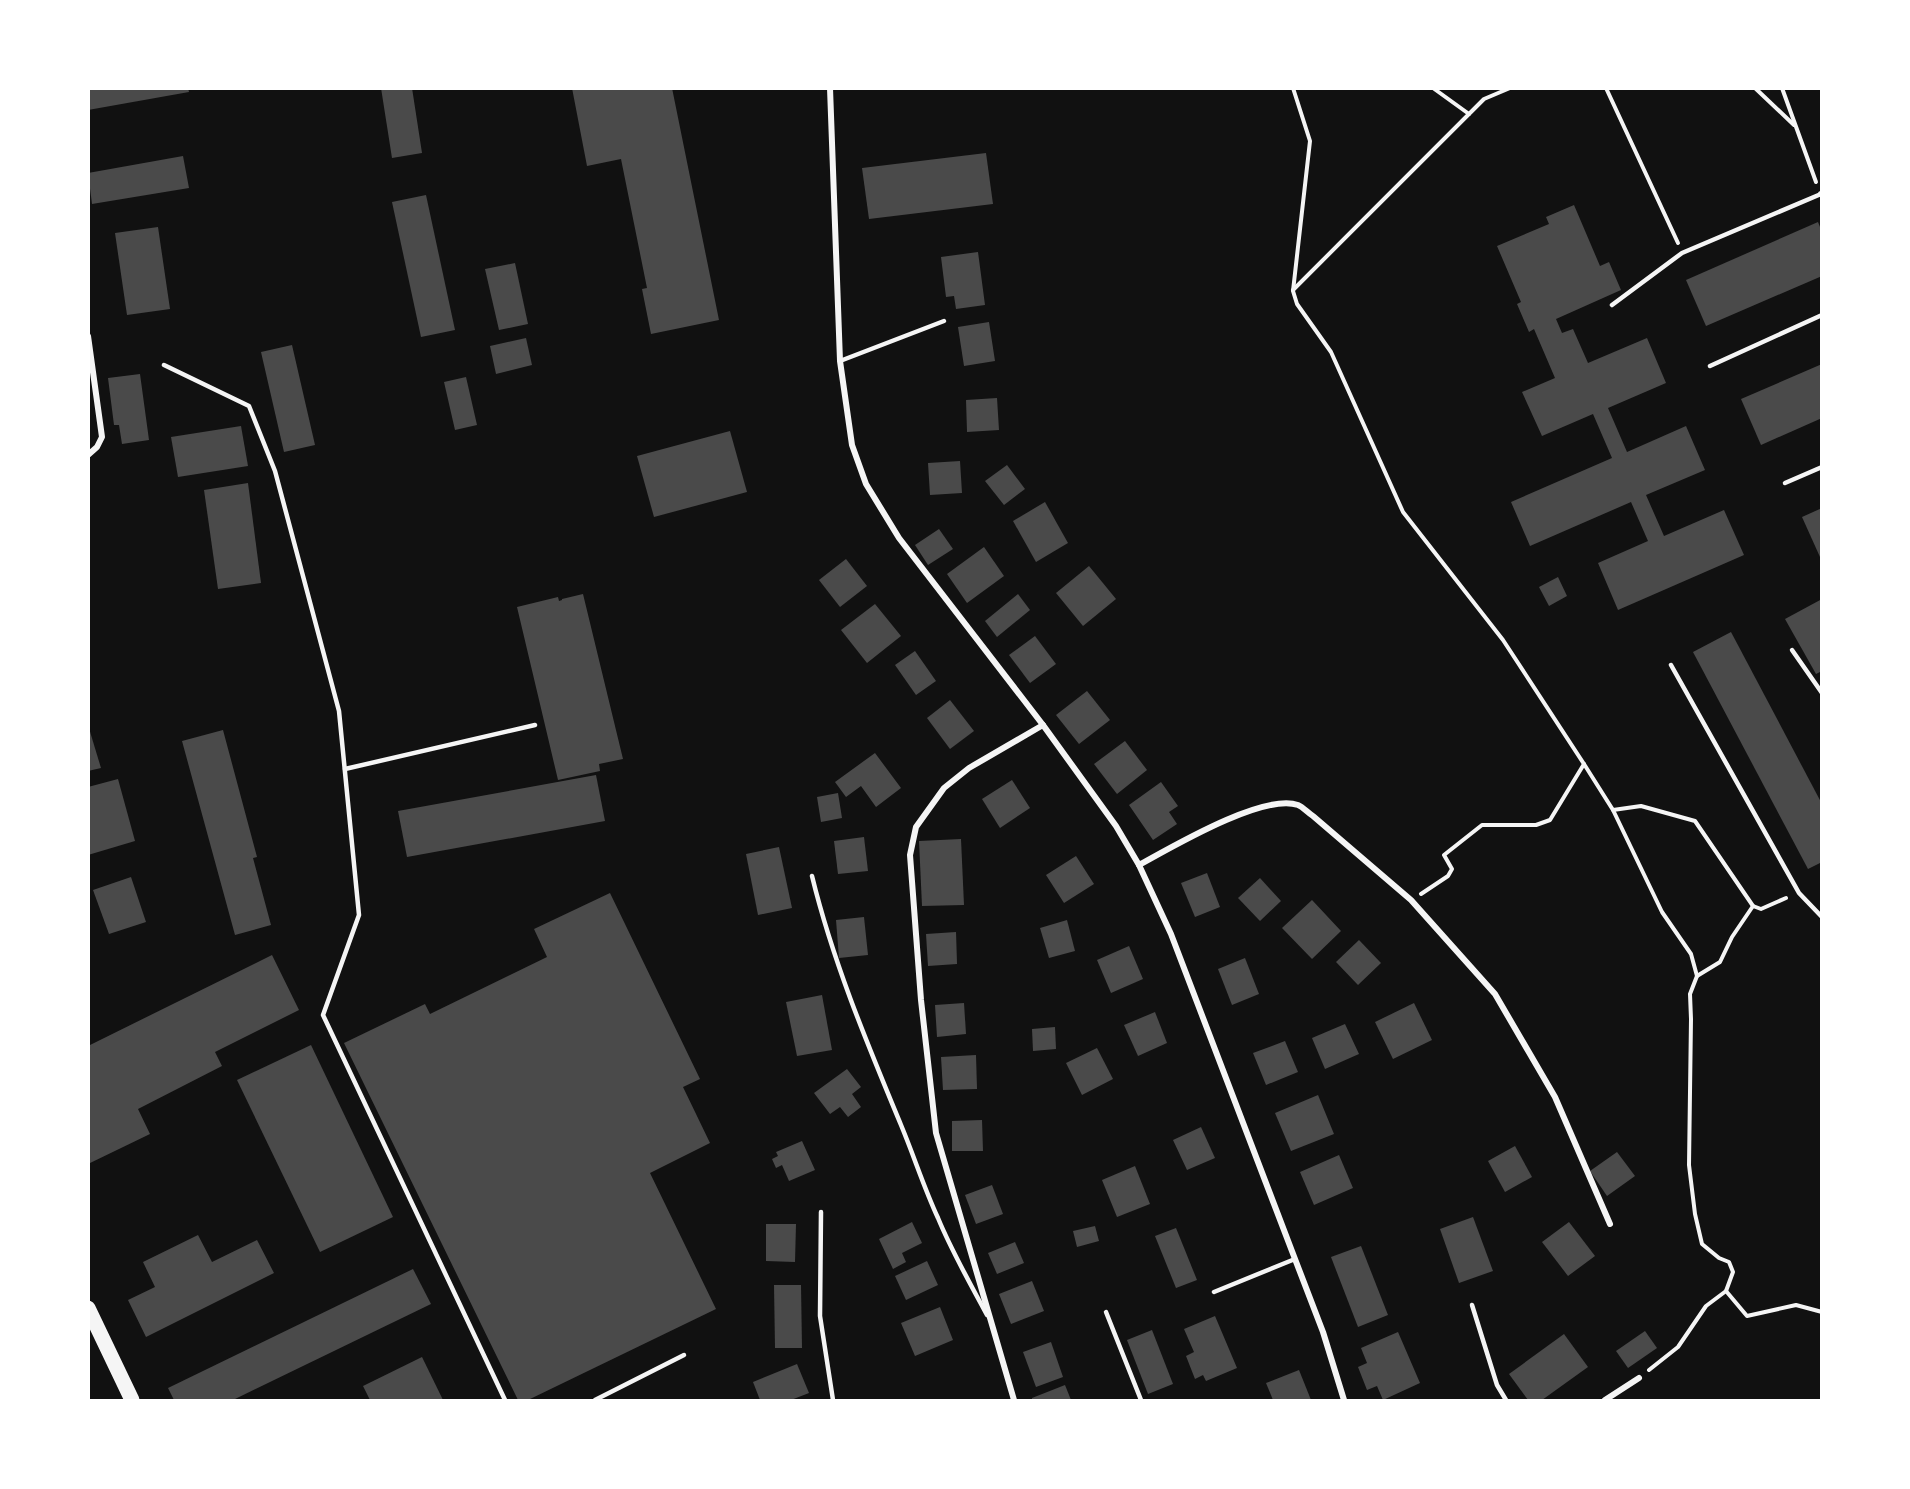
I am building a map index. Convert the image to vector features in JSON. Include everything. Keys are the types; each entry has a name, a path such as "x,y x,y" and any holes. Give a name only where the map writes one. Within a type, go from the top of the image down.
{"main road":[{"path":"88,1308 132,1401"}],"street":[{"path":"830,88 840,361 852,445 866,484 899,537 1116,826 1139,865 1171,934 1323,1332 1344,1401"},
{"path":"88,336 102,436 97,447 88,455"},
{"path":"1014,1401 936,1133 921,1000 910,855 916,827 944,788 969,768 1042,725"},
{"path":"1139,865 1201,832 1243,814 1281,803 1299,805 1411,900 1495,994 1555,1097 1610,1224"},
{"path":"1605,1401 1639,1378"}],"lane":[{"path":"1612,305 1682,253 1821,194"},
{"path":"1710,366 1821,315"},
{"path":"840,361 944,321"},
{"path":"164,365 249,406 275,471 339,711 359,915 323,1015 505,1401"},
{"path":"1785,483 1821,467"},
{"path":"1792,650 1821,693"},
{"path":"1671,665 1799,892 1821,917"},
{"path":"345,769 535,725"},
{"path":"812,876 823,922 843,981 936,1216 956,1259 993,1326"},
{"path":"821,1212 820,1316 833,1401"},
{"path":"1214,1292 1295,1259"},
{"path":"1472,1305 1497,1385 1506,1401"},
{"path":"1106,1312 1141,1401"},
{"path":"595,1401 684,1355"}],"path":[{"path":"1293,88 1310,141 1293,291 1297,304 1331,352 1403,512 1503,640 1584,764 1613,810 1662,912 1691,954 1697,976 1690,994 1689,1165 1695,1214 1702,1244 1729,1263 1733,1272 1726,1291 1706,1306 1678,1347 1639,1378"},
{"path":"1433,88 1469,114"},
{"path":"1293,291 1484,99 1510,88"},
{"path":"1606,88 1682,253"},
{"path":"1755,88 1796,127"},
{"path":"1782,88 1821,194"},
{"path":"1411,900 1448,876 1452,869 1444,855 1482,825 1536,825 1550,820 1584,764"},
{"path":"1613,810 1641,806 1695,821 1753,906 1761,909 1799,892"},
{"path":"1697,976 1720,962 1732,937 1753,906"},
{"path":"1726,1291 1746,1316 1796,1305 1821,1312"}],"building":[{"path":"88,88 188,88 189,92 88,110"},
{"path":"381,88 412,88 422,153 392,158"},
{"path":"572,88 672,88 719,320 651,334 642,289 647,288 621,159 587,166"},
{"path":"986,153 993,204 869,219 862,168"},
{"path":"183,156 189,188 92,204 88,173"},
{"path":"426,195 455,330 421,337 392,202"},
{"path":"1574,205 1600,266 1609,262 1621,290 1556,319 1562,333 1573,329 1588,363 1647,338 1666,383 1608,408 1627,452 1686,426 1705,470 1646,495 1664,536 1724,510 1744,555 1618,610 1598,563 1648,541 1631,502 1530,546 1511,502 1612,458 1593,414 1542,436 1522,392 1555,378 1534,329 1529,332 1517,304 1521,302 1497,246 1549,224 1546,217"},
{"path":"1818,222 1822,232 1822,276 1706,326 1686,280"},
{"path":"158,227 170,309 127,315 115,233"},
{"path":"978,252 985,305 956,309 954,296 946,297 941,257"},
{"path":"515,263 528,324 499,330 485,269"},
{"path":"989,322 995,361 964,366 958,327"},
{"path":"526,338 532,365 496,374 490,346"},
{"path":"292,345 315,445 284,452 261,352"},
{"path":"1822,364 1822,418 1761,445 1741,399"},
{"path":"140,374 149,440 122,444 119,425 114,425 108,378"},
{"path":"466,377 477,425 455,430 444,382"},
{"path":"997,398 999,430 967,432 966,400"},
{"path":"241,426 248,466 178,477 171,437"},
{"path":"730,431 747,492 654,517 637,456"},
{"path":"960,461 962,493 930,495 928,463"},
{"path":"1007,465 1025,489 1004,505 985,481"},
{"path":"248,483 261,583 218,589 204,490"},
{"path":"1045,502 1068,543 1036,562 1013,521"},
{"path":"1822,508 1822,556 1820,557 1802,517"},
{"path":"939,529 953,549 928,565 915,545"},
{"path":"984,547 1004,576 967,603 947,574"},
{"path":"846,559 867,586 840,607 819,580"},
{"path":"1089,566 1116,599 1083,626 1056,593"},
{"path":"1558,577 1567,596 1549,606 1539,587"},
{"path":"583,594 623,759 599,764 600,771 558,780 517,607 558,597 559,601"},
{"path":"1018,594 1030,610 997,637 985,621"},
{"path":"1822,599 1822,671 1816,674 1785,619"},
{"path":"875,604 901,636 867,663 841,630"},
{"path":"1731,632 1822,804 1822,862 1808,869 1693,652"},
{"path":"1035,636 1056,664 1030,683 1009,655"},
{"path":"915,651 936,681 916,695 895,665"},
{"path":"1087,691 1110,720 1079,744 1056,715"},
{"path":"950,700 974,731 950,749 927,718"},
{"path":"88,725 101,768 88,771"},
{"path":"223,730 257,857 253,858 271,925 235,935 182,741"},
{"path":"1125,741 1147,770 1117,794 1094,764"},
{"path":"875,753 901,788 876,807 861,786 846,797 835,782"},
{"path":"596,775 605,821 407,857 398,811"},
{"path":"118,779 135,841 88,855 88,787"},
{"path":"1012,780 1030,808 1000,828 982,799"},
{"path":"1161,782 1178,806 1169,812 1177,824 1153,840 1129,805"},
{"path":"838,793 842,818 821,822 817,797"},
{"path":"864,837 868,871 838,874 834,841"},
{"path":"961,839 964,905 922,906 919,841"},
{"path":"779,847 792,908 758,915 746,854"},
{"path":"1076,856 1094,884 1064,903 1046,875"},
{"path":"1207,873 1220,907 1195,917 1181,883"},
{"path":"131,877 146,922 109,934 93,890"},
{"path":"1260,878 1281,901 1260,921 1238,898"},
{"path":"610,893 700,1079 683,1087 710,1143 650,1173 716,1309 528,1400 518,1400 344,1043 425,1004 430,1014 547,957 534,929"},
{"path":"1312,900 1341,931 1312,959 1282,928"},
{"path":"864,917 868,955 839,958 836,920"},
{"path":"1067,920 1075,951 1049,958 1040,928"},
{"path":"956,932 957,964 928,966 926,934"},
{"path":"1359,940 1381,963 1358,985 1336,962"},
{"path":"1129,946 1143,979 1111,993 1097,960"},
{"path":"272,955 299,1010 215,1052 222,1066 138,1109 150,1134 88,1164 88,1046"},
{"path":"1245,958 1259,994 1232,1005 1218,969"},
{"path":"822,995 832,1050 797,1056 786,1002"},
{"path":"964,1003 966,1034 937,1037 935,1005"},
{"path":"1414,1003 1432,1040 1393,1059 1375,1022"},
{"path":"1155,1012 1167,1043 1138,1056 1124,1025"},
{"path":"1345,1024 1359,1054 1325,1069 1312,1038"},
{"path":"1055,1027 1056,1049 1033,1051 1032,1029"},
{"path":"1285,1041 1298,1072 1266,1085 1253,1053"},
{"path":"311,1045 393,1217 320,1252 237,1080"},
{"path":"1097,1048 1113,1079 1082,1095 1066,1063"},
{"path":"976,1055 977,1089 943,1090 941,1057"},
{"path":"847,1069 861,1087 852,1094 861,1107 848,1117 840,1107 830,1114 814,1093"},
{"path":"1318,1095 1334,1134 1291,1151 1275,1113"},
{"path":"982,1120 983,1151 952,1151 952,1121"},
{"path":"1201,1127 1215,1158 1187,1170 1173,1140"},
{"path":"802,1141 815,1170 789,1181 782,1165 776,1168 772,1159 778,1156 776,1152"},
{"path":"1515,1146 1532,1177 1505,1192 1488,1161"},
{"path":"1617,1152 1635,1176 1607,1196 1590,1171"},
{"path":"1339,1155 1353,1188 1314,1205 1300,1172"},
{"path":"1135,1166 1150,1204 1117,1217 1102,1180"},
{"path":"992,1185 1003,1214 976,1224 965,1195"},
{"path":"1473,1217 1493,1271 1459,1283 1440,1229"},
{"path":"912,1222 922,1243 902,1253 906,1262 893,1269 879,1239"},
{"path":"1569,1222 1595,1256 1568,1276 1542,1242"},
{"path":"766,1224 796,1224 795,1262 766,1261"},
{"path":"1095,1226 1099,1241 1077,1247 1073,1231"},
{"path":"1176,1228 1197,1280 1176,1288 1155,1236"},
{"path":"198,1235 212,1262 257,1240 274,1273 146,1337 128,1300 155,1287 143,1262"},
{"path":"1015,1242 1024,1263 997,1274 988,1253"},
{"path":"1361,1246 1388,1315 1358,1327 1331,1257"},
{"path":"927,1261 938,1285 906,1300 895,1276"},
{"path":"413,1269 431,1304 233,1400 174,1400 168,1388"},
{"path":"1032,1281 1044,1311 1011,1324 999,1294"},
{"path":"774,1285 801,1285 802,1348 775,1348"},
{"path":"940,1307 953,1340 915,1356 901,1323"},
{"path":"1215,1316 1237,1368 1206,1381 1203,1375 1195,1379 1186,1356 1194,1352 1184,1329"},
{"path":"1152,1330 1173,1384 1148,1394 1127,1340"},
{"path":"1645,1331 1657,1348 1628,1368 1616,1351"},
{"path":"1398,1332 1420,1383 1383,1400 1377,1386 1367,1390 1358,1367 1367,1363 1361,1348"},
{"path":"1564,1334 1588,1367 1542,1400 1528,1400 1509,1374"},
{"path":"1051,1342 1063,1377 1036,1387 1023,1352"},
{"path":"422,1357 443,1400 370,1400 363,1386"},
{"path":"797,1364 809,1393 791,1400 760,1400 753,1382"},
{"path":"1299,1370 1311,1400 1273,1400 1266,1383"},
{"path":"1065,1385 1071,1400 1032,1400 1032,1398"}]}
